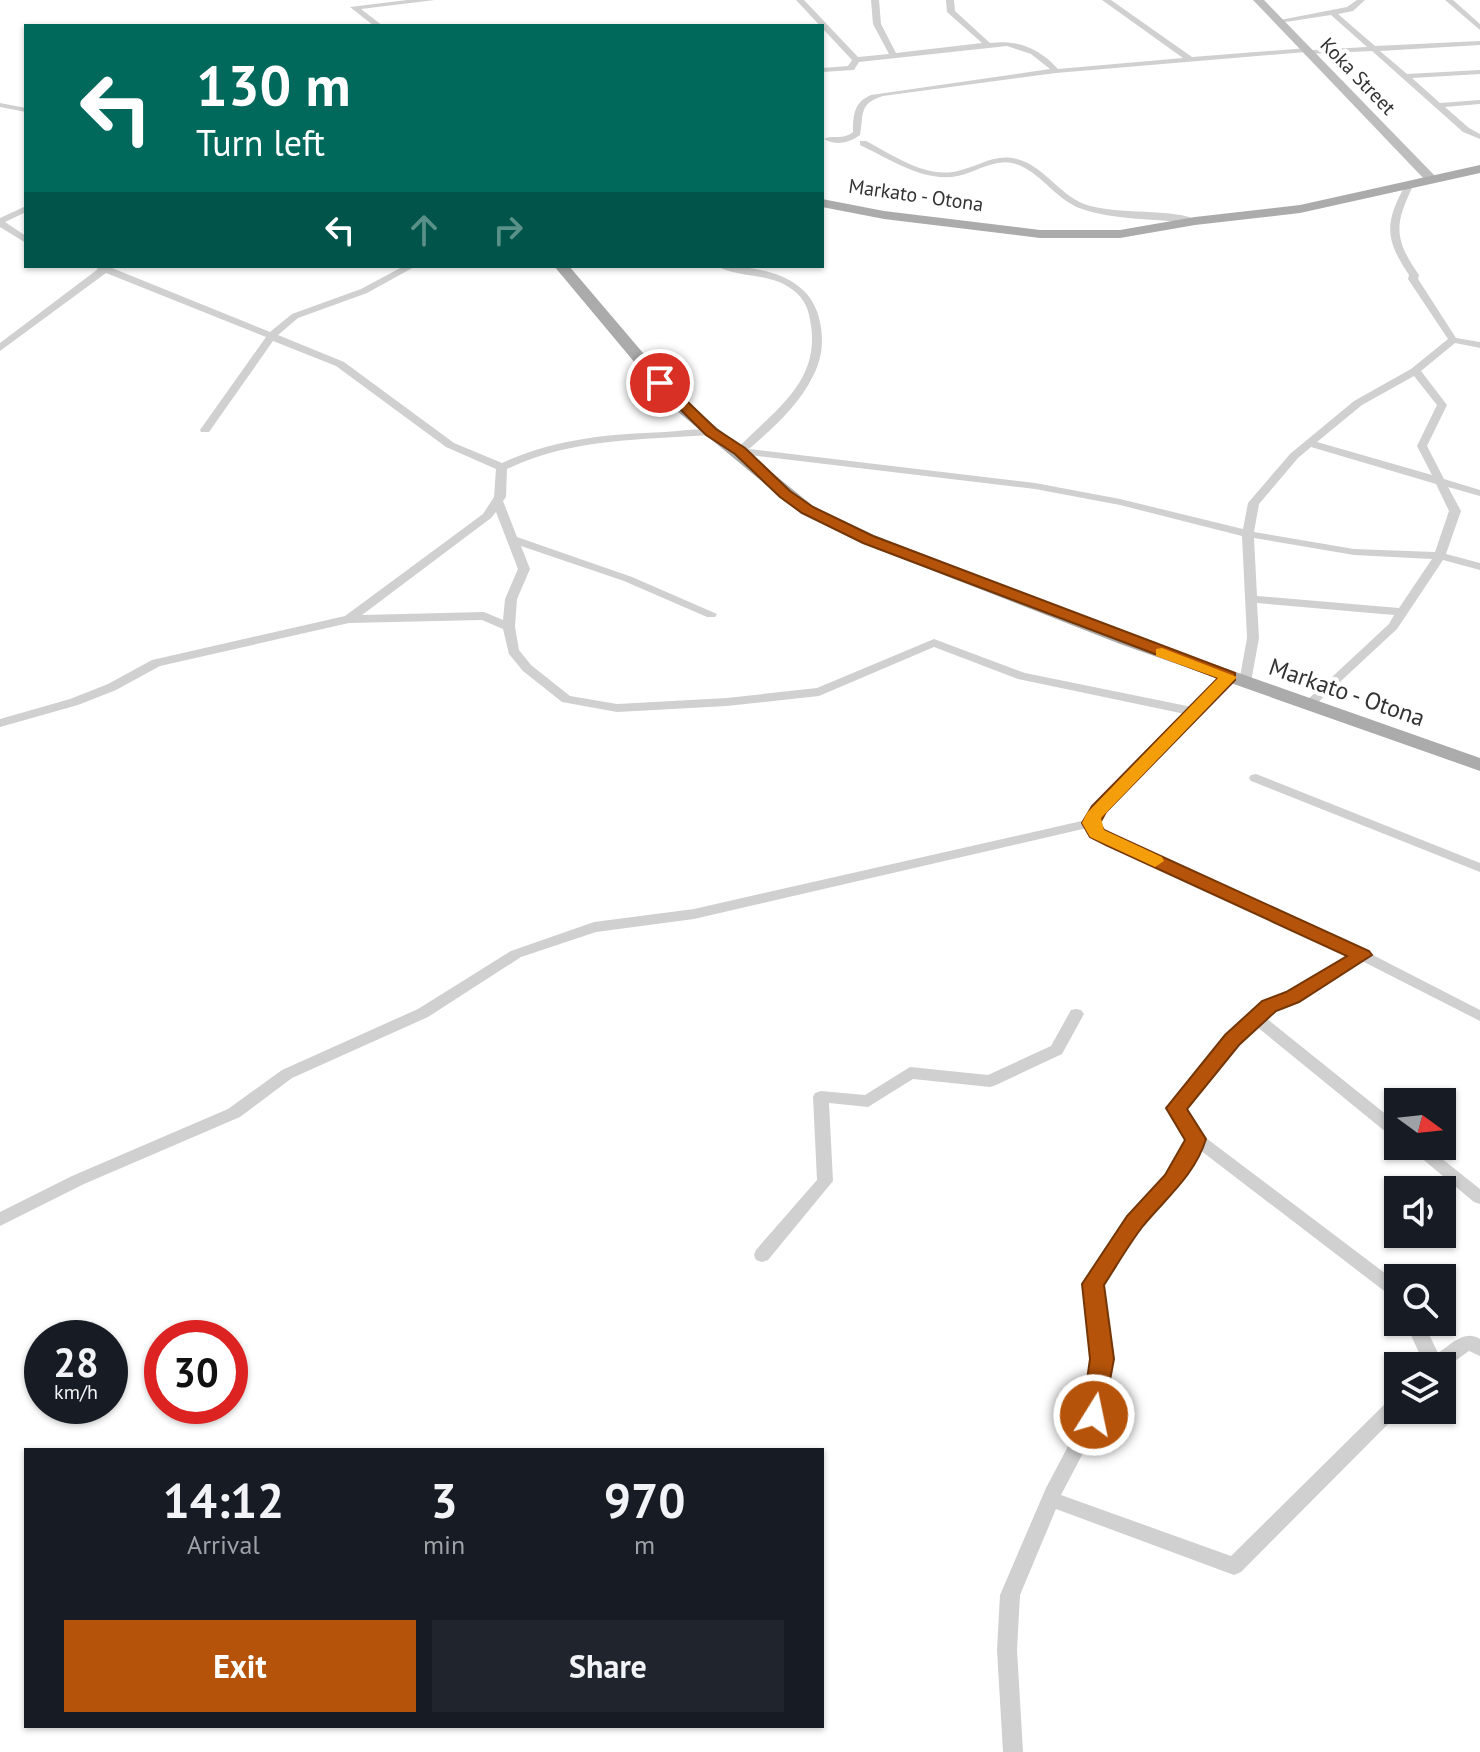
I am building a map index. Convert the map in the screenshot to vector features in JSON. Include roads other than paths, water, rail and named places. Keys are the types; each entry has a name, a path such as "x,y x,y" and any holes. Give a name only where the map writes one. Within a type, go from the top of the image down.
{"main road":[{"name":"Koka Street","path":"1258,0 1431,179"},
{"name":"Markato - Otona","path":"824,203 896,217 1077,236 1120,234 1195,221 1300,209 1480,169"},
{"name":"Markato - Otona","path":"563,268 677,403 711,432 740,451 785,494 807,510 868,539 1237,679 1480,765"}],"street":[{"path":"376,24 354,7 431,0"},
{"path":"800,0 822,24"},
{"path":"875,0 877,24 893,55"},
{"path":"950,0 951,12 988,45"},
{"path":"1106,0 1191,60"},
{"path":"1279,21 1350,9 1361,0"},
{"path":"1449,0 1480,28"},
{"path":"1333,13 1466,130 1480,137"},
{"path":"824,26 856,60"},
{"path":"856,60 942,53 1005,42 1038,54 1056,71"},
{"path":"828,139 841,141 852,138 857,133 856,108 862,101 874,96 1056,71 1308,51 1480,43"},
{"path":"824,70 851,68 856,60"},
{"path":"1406,76 1480,72"},
{"path":"1440,105 1480,102"},
{"path":"0,105 24,110"},
{"path":"863,143 920,170 949,175 1010,160 1032,171 1069,200 1086,207 1106,212 1152,214 1195,221"},
{"path":"1409,186 1392,230 1393,243 1453,340 1480,345"},
{"path":"24,210 0,222 24,239"},
{"path":"0,348 103,268"},
{"path":"106,268 212,315 340,364 450,445 502,467"},
{"path":"205,430 272,336 295,316 364,291 407,268"},
{"path":"729,268 792,285 809,299 818,332 811,372 778,419 740,451"},
{"path":"1091,823 1098,809 1195,712 1237,679 1253,638 1248,534 1254,503 1308,443 1358,403 1415,371 1453,340"},
{"path":"1310,703 1393,626 1440,556 1455,511 1422,446 1442,405 1415,371"},
{"path":"502,467 521,456 566,445 617,437 711,432"},
{"path":"1308,443 1438,478 1480,493"},
{"path":"740,451 880,466 1075,493 1150,508 1248,534 1354,552 1440,556 1480,567"},
{"path":"349,619 487,516 497,501 502,467"},
{"path":"497,501 524,569 511,599 509,627 513,651 527,668 566,699 617,708 727,702 819,692 934,643 1022,676 1195,712"},
{"path":"514,540 628,579 711,614"},
{"path":"1253,599 1403,612"},
{"path":"0,723 87,697 156,663 349,619 484,616 509,627"},
{"path":"1256,778 1480,868"},
{"path":"1091,823 1096,833 1362,955 1480,1016"},
{"path":"0,1220 78,1180 234,1113 287,1074 423,1013 516,954 594,927 694,914 1091,823"},
{"path":"1362,955 1293,997 1269,1006 1232,1040 1176,1108 1196,1139 1384,1281"},
{"path":"762,1255 825,1181 821,1097 868,1101 910,1073 990,1081 1057,1050 1076,1014"},
{"path":"1256,1018 1384,1122"},
{"path":"1013,1752 1007,1650 1010,1595 1050,1499 1089,1426 1100,1385 1102,1359 1093,1284 1135,1221 1172,1181 1196,1139"},
{"path":"1432,1160 1480,1198"},
{"path":"1453,1352 1469,1341 1479,1346"},
{"path":"1050,1499 1234,1566 1384,1416"}]}
